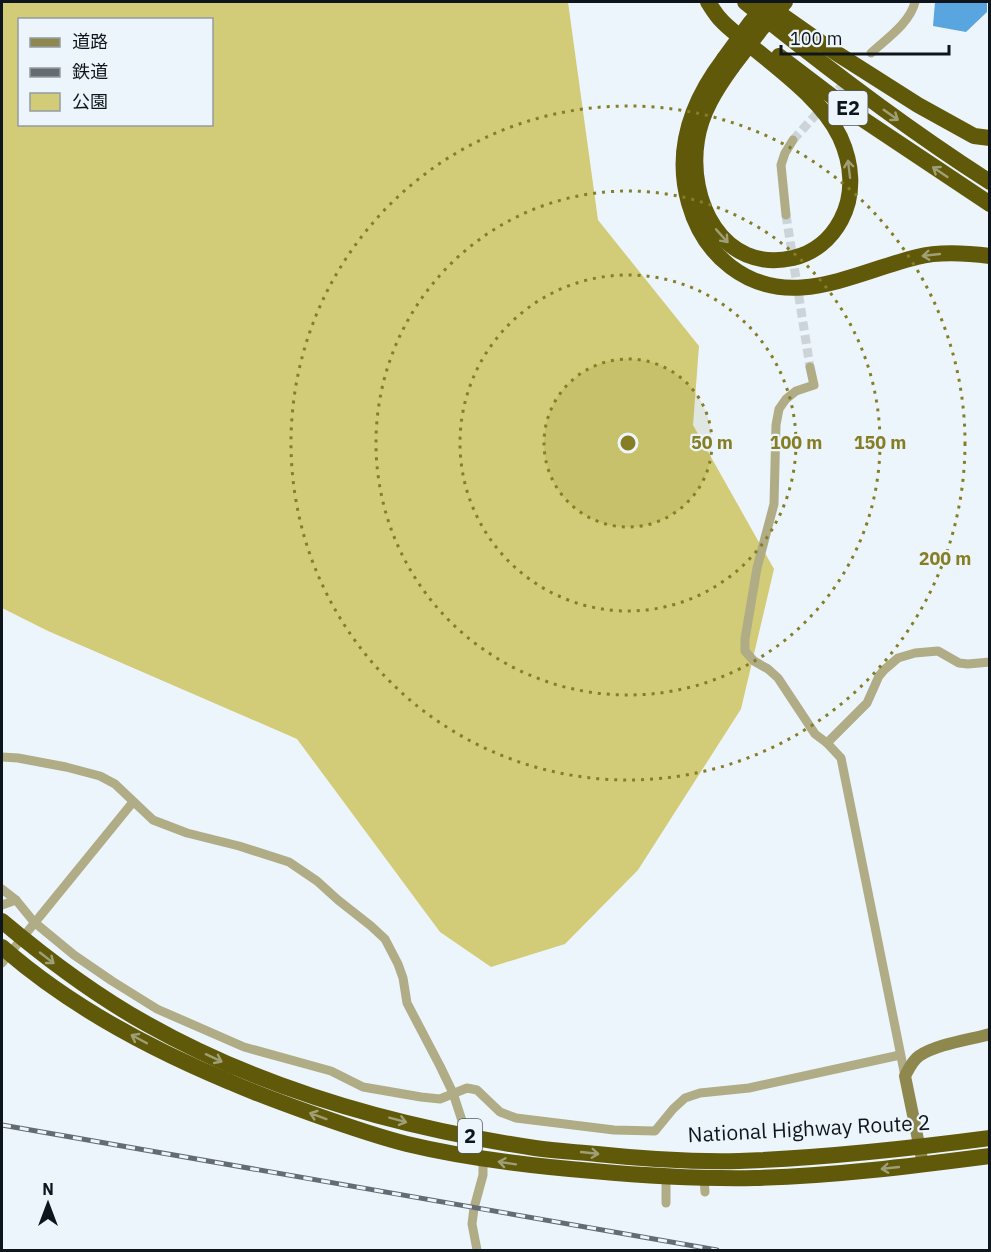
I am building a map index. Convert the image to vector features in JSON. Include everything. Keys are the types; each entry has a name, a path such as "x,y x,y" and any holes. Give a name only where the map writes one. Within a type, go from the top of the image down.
{"highway":[{"path":"708,2 721,20 806,93 830,120 845,149 850,174 850,198 845,213 825,242 806,254 782,260 758,258 739,251 723,238 701,203 695,175 697,138 709,105 722,81 728,63 751,22 769,2"},
{"name":"E2","path":"714,2 784,60 858,116 990,204"},
{"name":"E2","path":"745,2 872,102 990,182"},
{"path":"763,2 833,51 918,105 974,136 990,138"},
{"path":"785,2 728,63 712,74 701,93 689,124 685,145 684,177 692,213 701,232 721,259 755,281 777,287 808,287 832,283 919,256 943,254 990,256"},
{"name":"National Highway Route 2","path":"2,921 92,990 145,1023 219,1060 310,1095 411,1124 536,1148 653,1160 738,1161 854,1154 990,1138"},
{"name":"National Highway Route 2","path":"4,955 111,1024 172,1057 257,1094 407,1144 531,1166 666,1177 705,1185 990,1156"}],"street":[{"path":"871,53 905,21 915,2"},
{"path":"786,215 781,165 793,140"},
{"path":"810,367 814,385 796,390 779,409 776,425 774,504 757,568 745,651 754,661 778,678 815,734 842,758 923,1164"},
{"path":"827,743 867,703 879,676 898,658 915,653 938,651 959,663 990,662"},
{"path":"2,757 66,767 100,776 115,784 153,820 179,830 289,862 317,881 384,939 398,964 407,1003 453,1093 467,1136 483,1159 483,1175 472,1224 477,1251"},
{"path":"4,955 22,938 133,802"},
{"path":"2,889 16,900 34,922 74,955 157,1009 244,1047 331,1071 363,1087 440,1099 466,1088 477,1090 500,1112 516,1118 614,1130 655,1131 685,1098 700,1093 749,1088 900,1055"},
{"path":"2,905 16,900"},
{"path":"905,1076 910,1065 918,1057 933,1049 990,1034"},
{"path":"666,1177 666,1203"}],"green space":[{"path":"2,2 568,2 598,220 699,346 693,425 774,569 741,709 638,870 565,944 491,967 440,932 297,739 48,631 2,608"}],"water":[{"path":"935,2 987,2 987,12 966,32 933,26"}],"tunnel":[{"path":"793,140 848,79"},
{"path":"786,215 810,367"}],"railway":[{"path":"2,1125 717,1250"}]}
